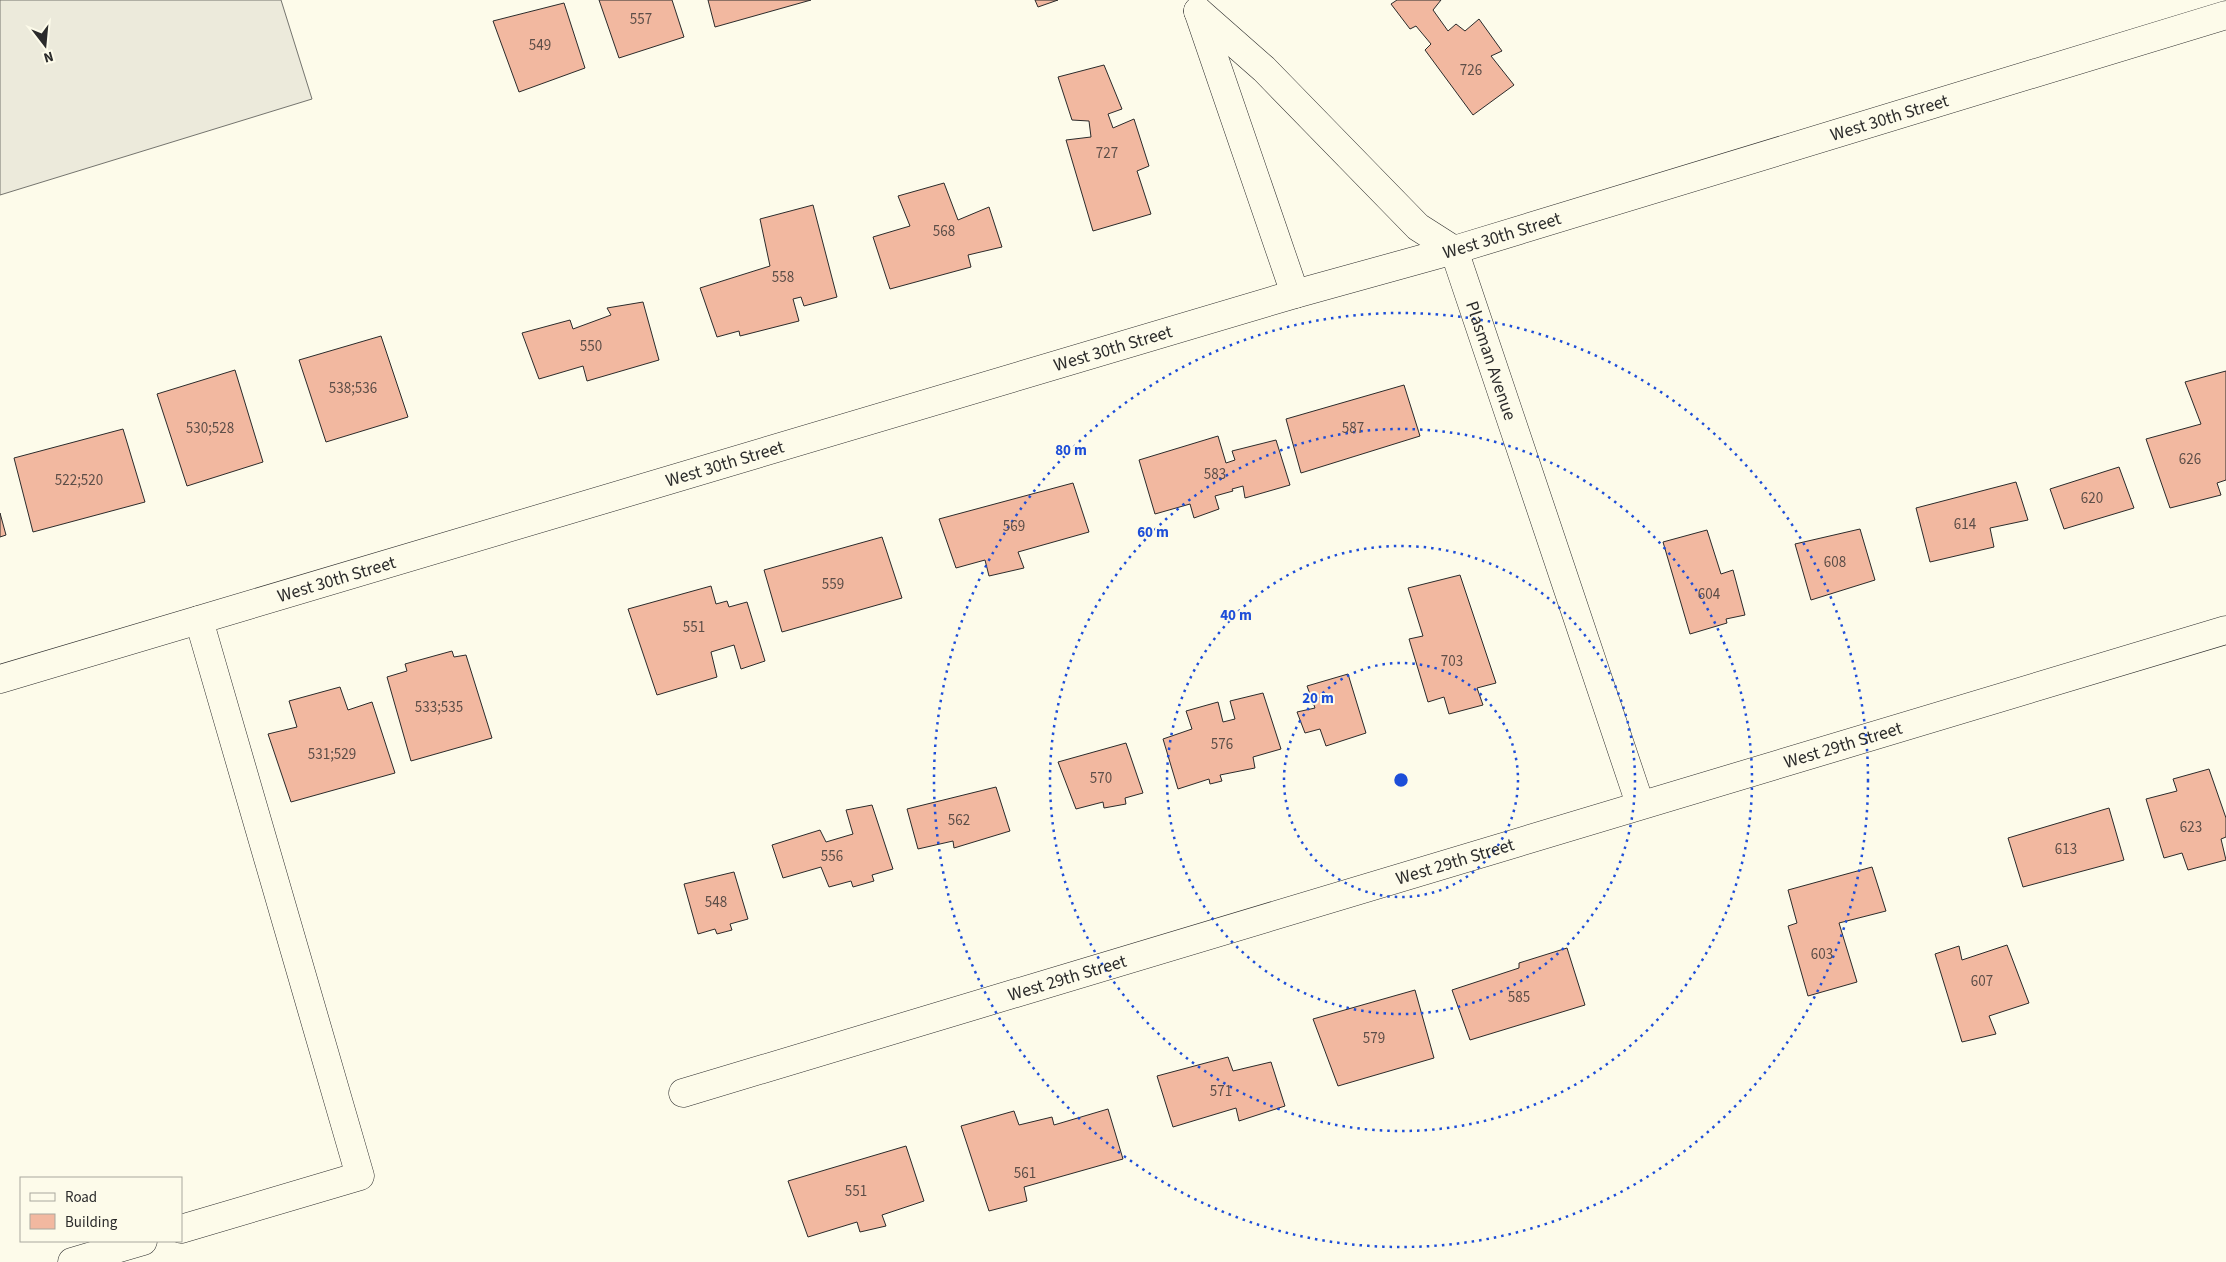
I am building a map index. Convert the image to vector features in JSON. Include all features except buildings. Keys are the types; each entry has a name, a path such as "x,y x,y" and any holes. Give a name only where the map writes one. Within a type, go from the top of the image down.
{"street":[{"path":"1196,5 1264,69 1418,227 1454,250"},
{"path":"1196,5 1295,294"},
{"name":"West 30th Street","path":"0,679 1295,294 1454,250 2226,16"},
{"name":"Plasman Avenue","path":"1454,250 1640,804"},
{"path":"182,1229 360,1176 199,620"},
{"name":"West 29th Street","path":"683,1093 1640,804 2226,630"},
{"path":"72,1262 140,1242"}],"shaded area":[{"path":"0,0 281,0 312,99 0,195"}]}
